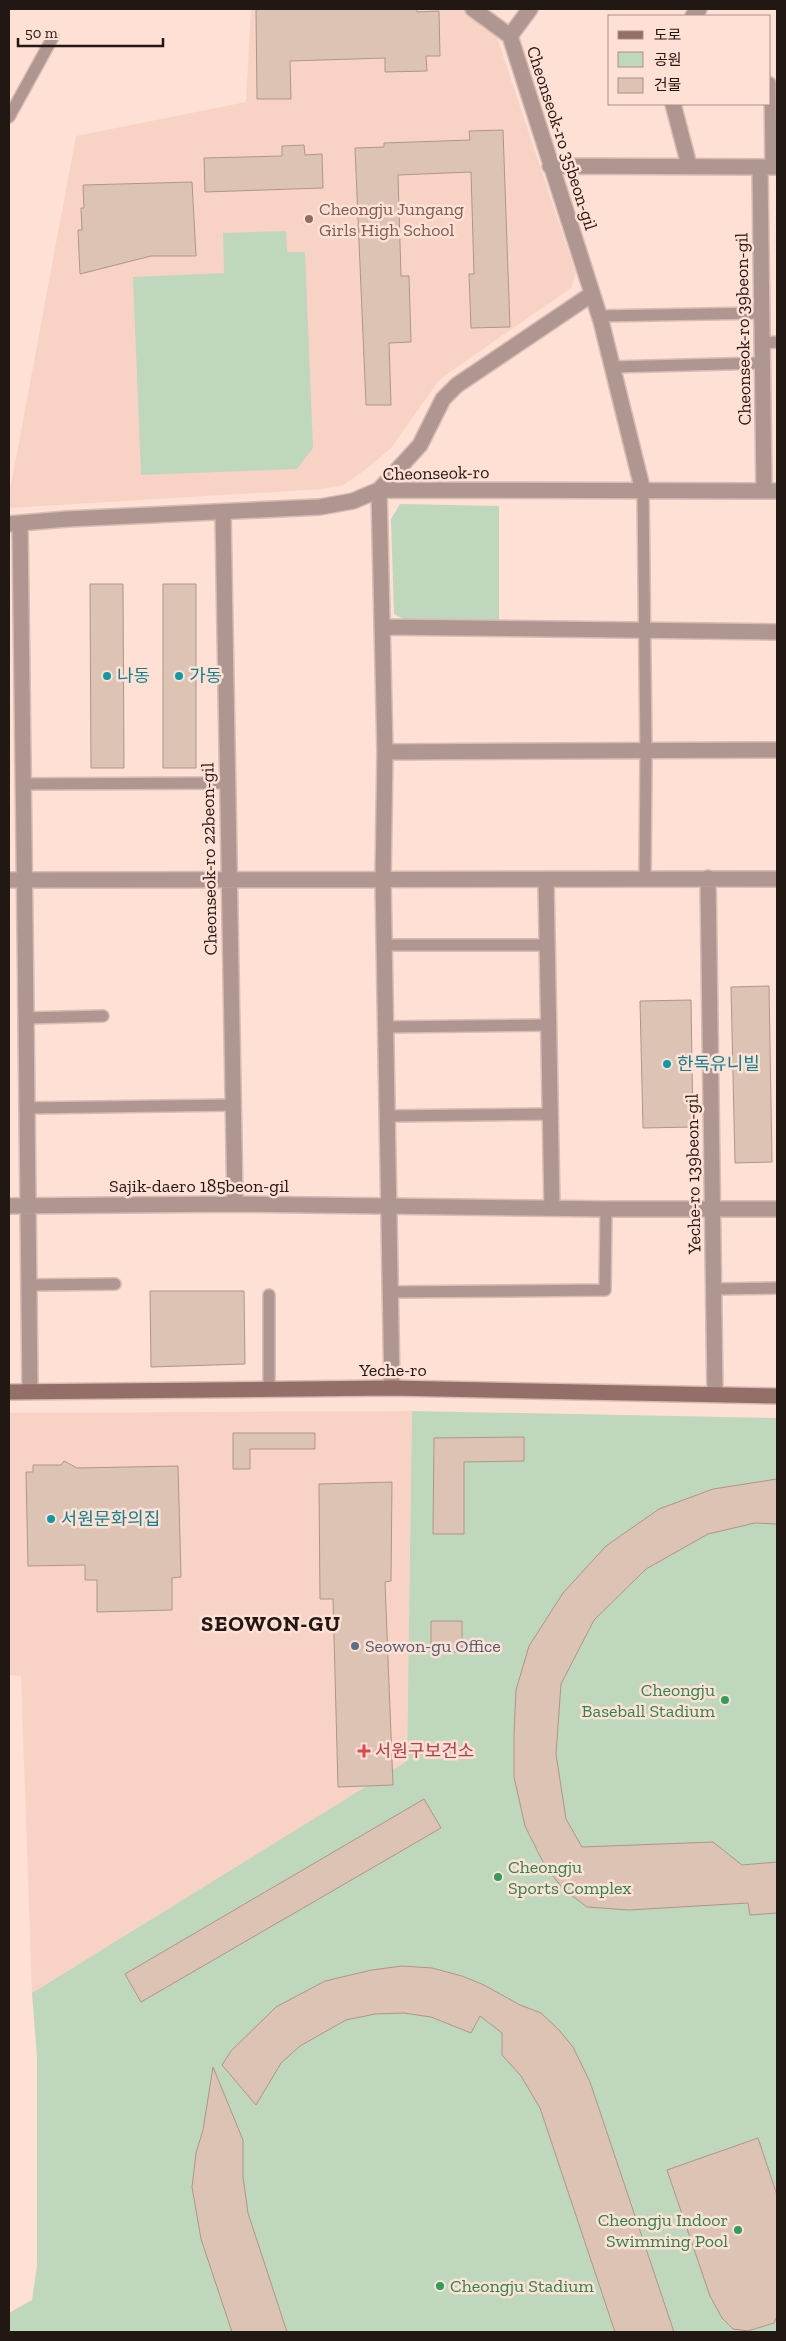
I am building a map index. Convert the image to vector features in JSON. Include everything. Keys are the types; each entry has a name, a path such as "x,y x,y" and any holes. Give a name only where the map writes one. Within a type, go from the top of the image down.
{"street":[{"name":"Cheonseok-ro 35beon-gil","path":"473,9 510,36 599,316 643,491"},
{"path":"510,36 530,9"},
{"path":"673,105 688,166"},
{"path":"550,166 769,167"},
{"name":"Cheonseok-ro 39beon-gil","path":"769,167 762,313 770,342 762,363 770,491"},
{"path":"392,1388 383,880 385,752 380,490 420,445 443,399 457,385 592,294"},
{"name":"Cheonseok-ro","path":"14,523 320,507 353,501 380,490 770,491"},
{"name":"Cheonseok-ro 22beon-gil","path":"222,513 235,1204"},
{"path":"14,523 22,784 16,880 26,1018 30,1206 30,1391"},
{"path":"383,627 777,632"},
{"path":"385,752 771,750"},
{"name":"Yeche-ro 139beon-gil","path":"708,878 714,1394"},
{"path":"16,880 777,879"},
{"path":"546,880 552,1208"},
{"name":"Sajik-daero 185beon-gil","path":"9,1206 235,1204 712,1210 777,1209"},
{"name":"Yeche-ro","path":"9,1392 392,1388 777,1396"}],"lane":[{"path":"9,116 53,37"},
{"path":"769,167 770,105"},
{"path":"599,316 762,313"},
{"path":"612,367 762,363"},
{"path":"643,491 646,751 645,879"},
{"path":"22,784 227,783"},
{"path":"385,945 547,945"},
{"path":"26,1018 103,1016"},
{"path":"386,1027 548,1025"},
{"path":"28,1108 232,1105"},
{"path":"388,1116 550,1114"},
{"path":"391,1292 605,1290 606,1209"},
{"path":"30,1285 115,1284"},
{"path":"713,1289 777,1288"},
{"path":"268,1295 269,1389"}],"shaded area":[{"name":"Cheongju Jungang Girls High School","path":"251,9 462,9 495,32 576,274 571,288 440,379 391,448 365,470 343,485 322,489 9,508 9,496 76,136 246,102"},
{"path":"412,1411 407,1761 32,1993 21,1676 9,1675 9,1413"}],"green space":[{"path":"286,231 287,252 305,252 313,448 297,469 141,475 133,277 224,273 223,233"},
{"path":"400,504 499,506 499,622 408,621 394,614 391,519"},
{"name":"Cheongju Sports Complex","path":"412,1411 777,1418 777,2332 9,2332 9,2313 32,2300 37,2266 37,2057 32,1993 407,1761"}],"building":[{"path":"256,9 417,9 417,12 439,11 440,56 426,56 427,71 385,72 385,58 290,61 291,99 257,99"},
{"path":"503,130 510,327 471,328 469,274 474,274 471,172 398,175 401,276 409,276 411,342 389,343 391,405 366,405 355,148 384,147 384,143 470,140 469,131"},
{"path":"304,145 305,155 322,154 323,188 205,192 204,158 282,156 282,146"},
{"path":"192,182 196,256 151,256 80,274 78,230 82,230 81,208 84,208 83,185"},
{"name":"나동","path":"90,584 123,584 124,768 91,768"},
{"name":"가동","path":"163,584 196,584 196,768 163,768"},
{"path":"769,986 772,1162 735,1163 731,987"},
{"name":"한독유니빌","path":"691,1000 693,1127 643,1128 640,1001"},
{"path":"150,1291 244,1291 245,1364 151,1367"},
{"path":"233,1433 315,1433 315,1449 250,1449 250,1469 233,1469"},
{"path":"524,1437 524,1461 464,1462 464,1534 433,1534 434,1438"},
{"path":"64,1461 77,1468 178,1466 181,1577 172,1578 172,1610 97,1612 97,1580 85,1580 85,1565 28,1566 26,1472 33,1472 33,1465 61,1465"},
{"path":"777,1479 777,1524 755,1523 708,1534 646,1569 594,1620 561,1684 556,1754 566,1819 582,1847 713,1842 742,1865 777,1862 777,1913 750,1915 748,1903 629,1910 587,1907 563,1889 544,1864 525,1826 514,1777 516,1690 529,1646 563,1593 606,1546 659,1509 713,1489"},
{"path":"392,1482 391,1581 385,1582 393,1785 338,1787 333,1599 320,1599 319,1484"},
{"path":"431,1621 462,1621 462,1652 431,1652"},
{"path":"424,1799 441,1828 141,2002 125,1974"},
{"path":"402,1966 432,1968 462,1976 484,1985 520,2005 541,2013 573,2047 590,2082 674,2332 615,2332 540,2108 521,2076 502,2055 502,2033 480,2016 471,2033 431,2017 404,2013 375,2014 346,2020 300,2046 281,2063 256,2105 222,2065 231,2051 276,2007 325,1981 372,1970"},
{"path":"213,2067 243,2140 243,2177 248,2213 287,2332 232,2332 201,2239 192,2187 196,2153 203,2130"},
{"path":"758,2138 777,2195 777,2316 774,2323 748,2331 733,2329 722,2318 710,2296 667,2170"}],"place":[{"name":"Cheongju Jungang Girls High School","path":"309,219"},
{"name":"나동","path":"107,676"},
{"name":"가동","path":"179,676"},
{"name":"한독유니빌","path":"667,1064"},
{"name":"서원문화의집","path":"51,1519"},
{"name":"Seowon-gu Office","path":"355,1646"},
{"name":"Cheongju Baseball Stadium","path":"725,1700"},
{"name":"서원구보건소","path":"364,1751"},
{"name":"Cheongju Sports Complex","path":"498,1877"},
{"name":"Cheongju Indoor Swimming Pool","path":"738,2230"},
{"name":"Cheongju Stadium","path":"440,2286"}],"district":[{"name":"SEOWON-GU","path":"271,1623"}]}
